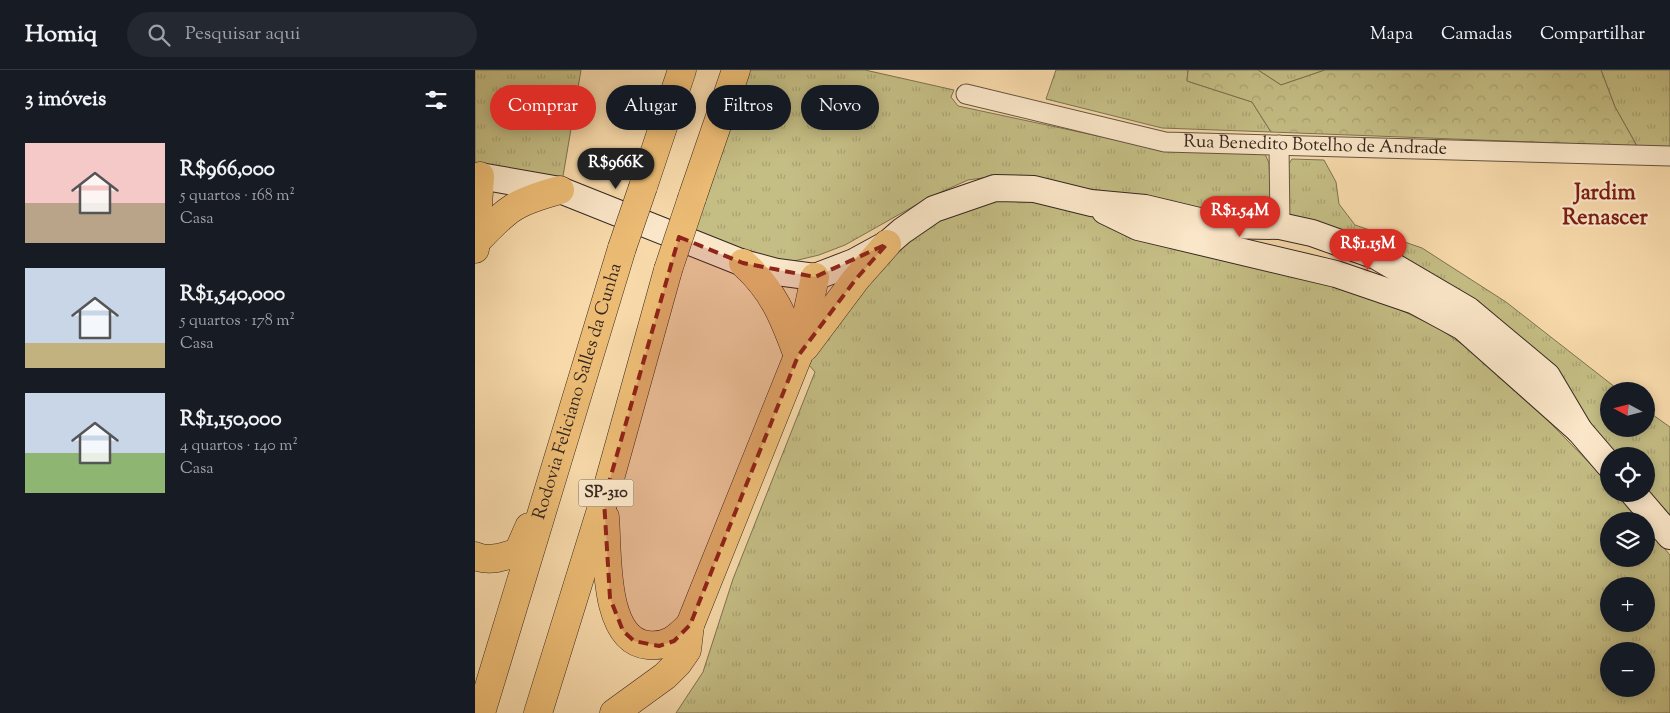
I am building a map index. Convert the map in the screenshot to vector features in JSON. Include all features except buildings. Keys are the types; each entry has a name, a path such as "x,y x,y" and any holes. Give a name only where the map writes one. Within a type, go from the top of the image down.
{"main road":[{"name":"Rodovia Feliciano Salles da Cunha","path":"481,713 622,248 682,70"},
{"name":"SP-310","path":"538,713 604,500 668,270 736,70"},
{"path":"475,244 480,176 560,190 743,263 777,272 815,277 854,262 887,244"},
{"path":"798,356 856,279 887,244 902,231 934,210 995,188 1034,189 1091,204 1145,208 1216,225 1274,226 1349,245 1376,256 1468,310 1513,346 1547,376 1579,430"},
{"path":"475,244 508,209 529,199 560,190"},
{"path":"1091,204 1138,227 1336,274 1415,301 1463,327 1579,430 1600,454"},
{"path":"1264,257 1261,241 1274,226"},
{"path":"1336,274 1349,262 1349,245"},
{"path":"743,263 764,283 774,298 798,356"},
{"path":"614,713 665,676 678,663 687,650 690,625 798,356 815,277"},
{"path":"475,556 497,558 518,552 557,464"},
{"path":"604,500 610,598 623,631 634,641 659,646 674,641 690,625"},
{"path":"1640,502 1670,536"}],"street":[{"name":"Rua Benedito Botelho de Andrade","path":"966,94 1165,142 1670,156"},
{"path":"1274,226 1279,145"}],"highlighted area":[{"path":"679,237 743,263 815,277 887,244 856,279 798,356 690,625 674,641 659,646 634,641 623,631 610,598 604,500"}],"green space":[{"path":"475,70 581,70 578,85 490,85 490,130 571,130 562,182 475,166"},
{"path":"746,70 865,70 954,90 951,97 958,106 1168,151 1265,154 1269,163 1271,210 1262,215 1215,214 1139,196 996,176 968,180 930,197 845,245 819,255 790,262 743,252 691,229 725,130 791,130 791,85 741,85"},
{"path":"1056,70 1188,70 1187,81 1252,102 1271,132 1162,128 1046,99"},
{"path":"1188,70 1258,70 1281,85 1325,70 1601,70 1615,107 1637,146 1271,132 1252,102 1187,81"},
{"path":"1258,70 1325,70 1281,85"},
{"path":"1601,70 1670,70 1670,147 1637,146 1615,107"},
{"path":"1292,159 1324,160 1336,182 1339,204 1355,225 1422,248 1506,302 1608,382 1600,382 1600,438 1655,438 1655,416 1670,427 1670,527 1652,502 1655,502 1655,447 1603,447 1551,371 1290,220 1286,209 1284,171"},
{"path":"1031,197 1333,283 1405,312 1440,329 1479,356 1524,396 1600,474 1600,502 1625,502 1633,512 1600,512 1600,567 1655,567 1655,538 1670,555 1670,713 676,713 703,672 733,579 815,372 803,358 905,236 972,202"}],"district":[{"name":"Jardim Renascer","path":"1605,206"}]}
